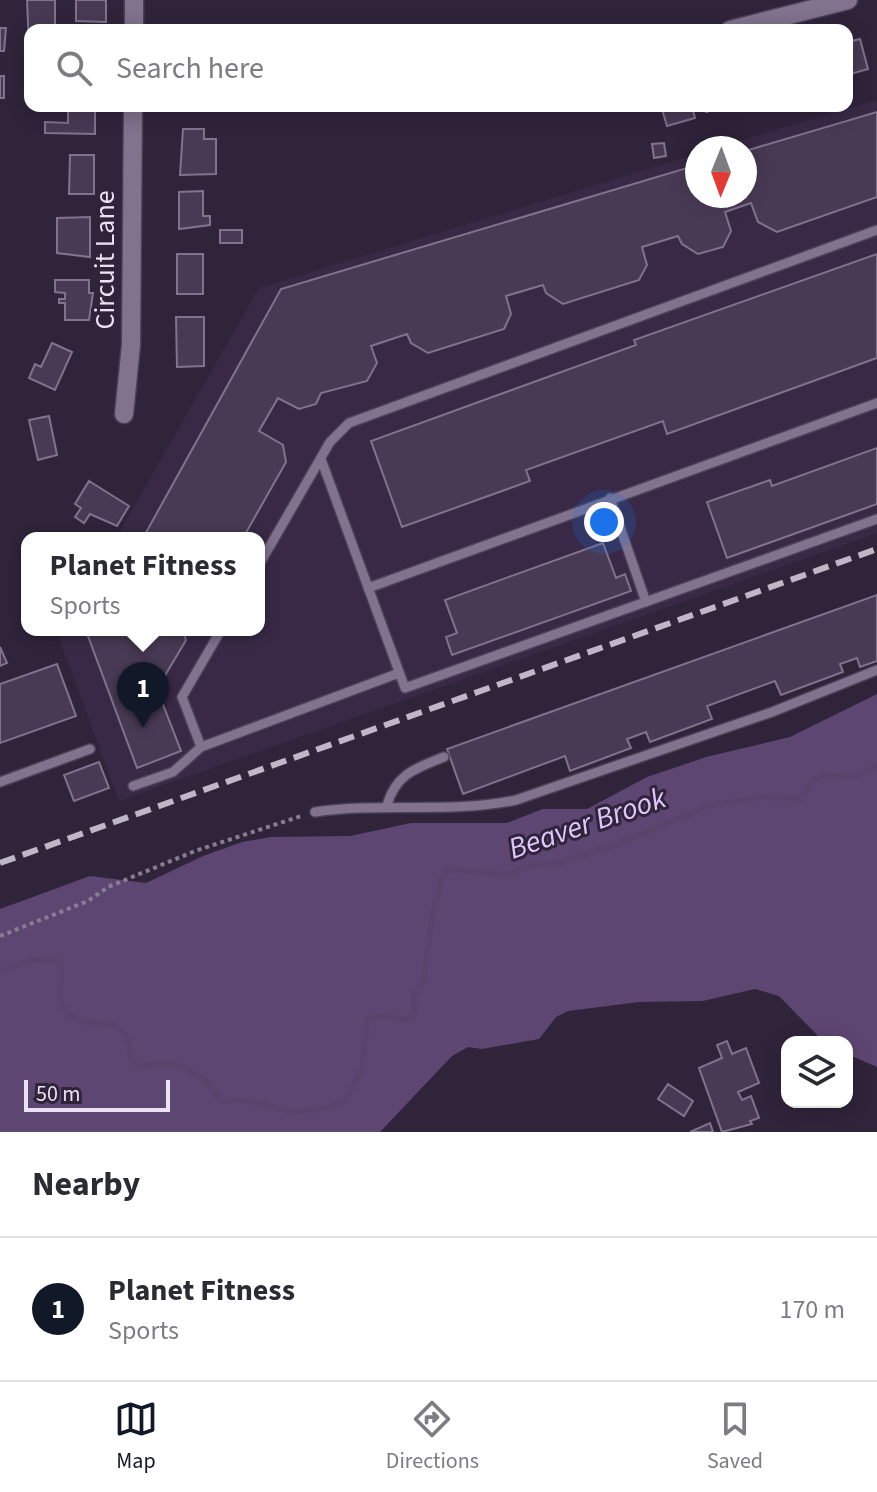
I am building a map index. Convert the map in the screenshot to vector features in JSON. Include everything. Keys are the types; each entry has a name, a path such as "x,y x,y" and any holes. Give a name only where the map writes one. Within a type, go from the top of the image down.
{"street":[{"path":"134,0 134,24"},
{"path":"765,0 769,20"},
{"path":"753,24 848,0"},
{"name":"Circuit Lane","path":"124,414 131,345 133,112"}],"lane":[{"path":"265,555 339,431 361,417 877,230"},
{"path":"368,588 877,403"},
{"path":"321,459 405,688 877,519"},
{"path":"610,498 646,602"},
{"path":"201,747 182,697 218,636"},
{"path":"315,812 387,805 476,806 516,800 772,712 877,670"},
{"path":"133,786 173,772 201,747 399,673"},
{"path":"0,782 90,749"},
{"path":"387,805 395,784 406,772 444,757"}],"path":[{"path":"0,936 88,901 108,887 195,851 315,812"}],"shaded area":[{"path":"877,100 877,533 119,801 59,638 265,636 265,532 119,532 259,288 685,158 685,208 757,208 756,136 836,112 853,112 853,107"},
{"path":"877,694 877,1067 853,1057 853,1036 818,1036 779,996 755,989 703,1001 639,1002 568,1011 556,1017 539,1039 482,1049 468,1047 452,1056 380,1132 0,1132 0,909 90,876 146,883 203,856 242,842 271,837 350,836 411,823 507,823 543,809 587,809 647,777 706,757 790,737"}],"building":[{"path":"27,0 55,0 55,24 28,24"},
{"path":"76,0 106,0 106,22 76,21"},
{"path":"0,28 6,28 4,51 0,51"},
{"path":"860,39 868,69 853,73 853,41"},
{"path":"0,76 4,76 4,98 0,98"},
{"path":"68,112 95,112 95,134 45,133 45,122 68,123"},
{"path":"663,112 694,112 695,118 667,126"},
{"path":"877,112 877,197 777,232 758,222 753,208 757,208 757,147"},
{"path":"183,129 204,129 204,139 216,139 216,174 180,175"},
{"path":"664,143 666,156 654,158 652,144"},
{"path":"70,155 94,155 94,194 69,194"},
{"path":"685,169 685,208 737,208 725,212 731,231 723,247 698,254 682,244 678,236 642,247 647,265 639,280 563,304 546,293 543,285 506,296 511,314 504,329 428,353 411,343 407,334 371,346 377,363 367,381 321,393 316,404 299,409 278,398 259,431 283,445 286,462 246,532 146,532 281,289"},
{"path":"203,191 203,216 210,216 210,225 179,229 179,192"},
{"path":"90,217 90,257 57,253 57,218"},
{"path":"220,230 242,230 242,243 220,243"},
{"path":"177,254 203,254 203,294 177,294"},
{"path":"877,254 877,358 667,434 663,421 526,470 530,481 402,527 371,441 636,345 634,340"},
{"path":"55,280 89,280 89,293 93,293 89,320 65,320 65,303 59,303 59,299 65,299 65,293 55,292"},
{"path":"176,317 204,317 204,366 177,367"},
{"path":"52,343 72,352 55,390 29,378 35,364 41,367"},
{"path":"49,416 57,455 38,460 29,420"},
{"path":"877,448 877,504 727,558 707,502 770,480 772,486"},
{"path":"89,481 129,506 117,526 90,514 84,523 75,517 81,508 75,504"},
{"path":"603,543 616,578 625,574 631,591 452,655 446,637 457,633 445,600"},
{"path":"877,595 877,661 860,667 857,658 840,664 843,672 781,695 775,681 707,706 712,719 650,742 646,732 627,739 631,748 570,771 565,756 463,794 447,749"},
{"path":"88,636 185,636 186,640 157,689 181,751 137,768"},
{"path":"0,647 7,663 0,666"},
{"path":"57,664 76,716 0,743 0,684"},
{"path":"99,762 109,788 74,801 64,775"},
{"path":"727,1041 732,1054 746,1048 759,1083 738,1092 742,1100 751,1096 759,1118 750,1121 752,1124 722,1132 699,1068 722,1058 717,1045"},
{"path":"668,1084 693,1101 684,1116 658,1099"},
{"path":"710,1123 713,1132 690,1132"}],"waterway":[{"name":"Beaver Brook","path":"0,972 32,960 58,961 61,968 60,1000 67,1013 81,1021 107,1024 122,1031 128,1041 132,1062 141,1067 159,1063 176,1064 204,1079 221,1100 250,1101 292,1112 329,1108 344,1102 362,1070 367,1019 387,1016 406,1020 415,1015 414,996 424,980 432,918 441,881 448,869 509,875 526,866 561,862 620,843 708,806 764,797 800,799 815,779 827,775 851,777 877,766"}],"railway":[{"path":"0,863 877,549"}],"place":[{"name":"Planet Fitness","path":"143,728"}]}
